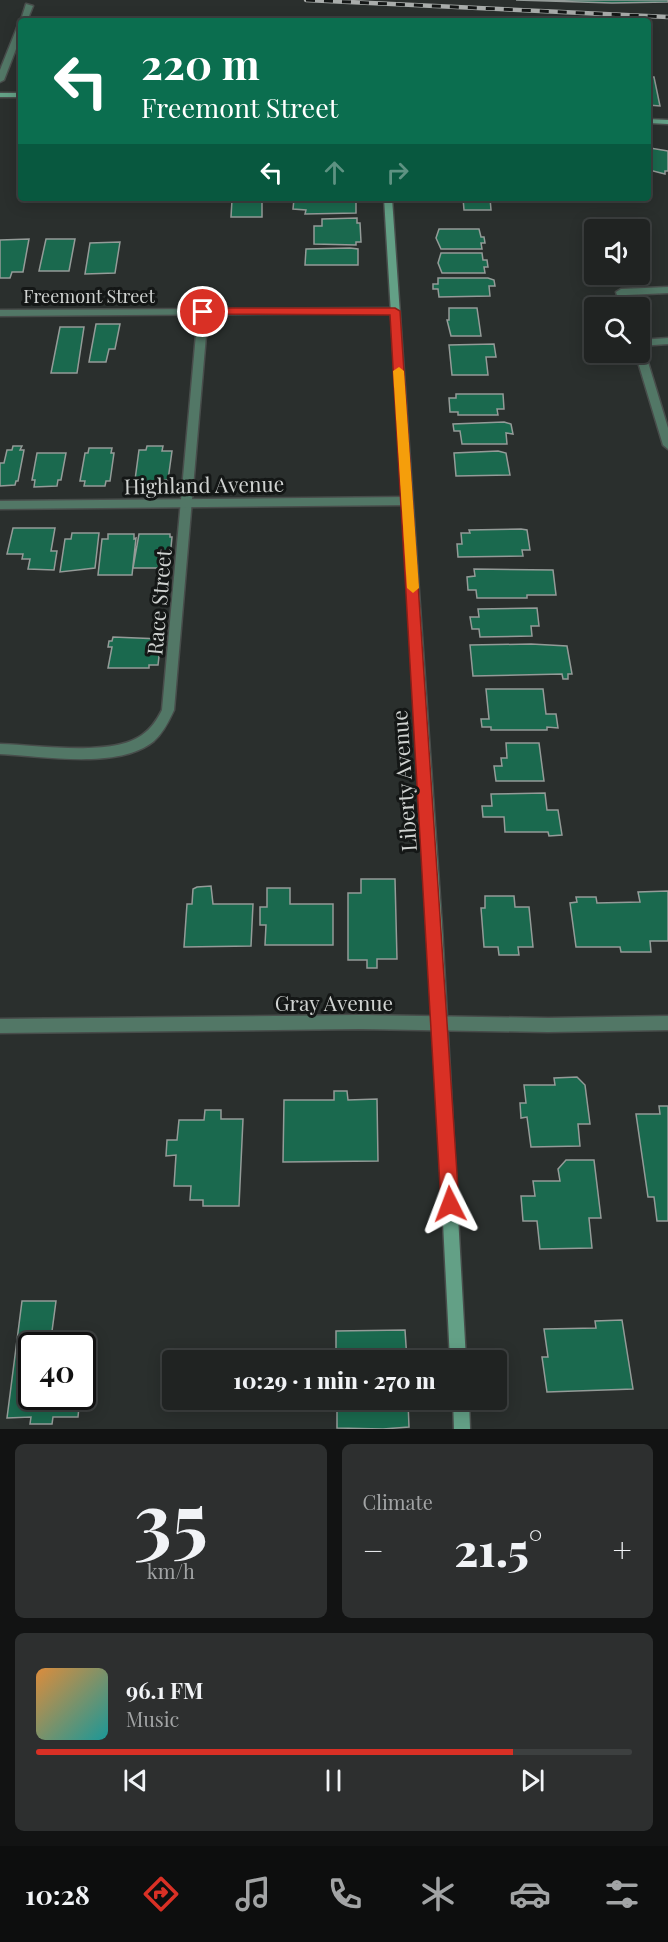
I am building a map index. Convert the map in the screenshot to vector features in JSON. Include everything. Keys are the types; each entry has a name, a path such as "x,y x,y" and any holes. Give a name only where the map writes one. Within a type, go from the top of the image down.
{"street":[{"path":"24,18 29,6"},
{"path":"0,80 18,35"},
{"path":"0,95 18,95"},
{"path":"651,121 668,122"},
{"name":"Liberty Avenue","path":"388,201 441,1024 458,1350"},
{"path":"623,297 621,292 668,290"},
{"name":"Freemont Street","path":"0,312 395,311"},
{"name":"Race Street","path":"0,749 97,753 118,751 143,742 159,728 168,710 203,312"},
{"path":"650,342 668,341"},
{"path":"643,363 668,444"},
{"path":"654,396 668,396"},
{"name":"Highland Avenue","path":"0,505 408,501"},
{"name":"Gray Avenue","path":"0,1026 348,1022 668,1023"},
{"path":"461,1410 462,1429"}],"building":[{"path":"516,0 668,0 668,2 612,3"},
{"path":"651,77 654,77 660,106 651,105"},
{"path":"651,148 668,151 668,171 665,171 665,174 651,170"},
{"path":"232,201 262,201 262,217 231,217"},
{"path":"294,201 356,201 356,213 305,214 306,210 293,209"},
{"path":"463,201 490,201 491,210 464,210"},
{"path":"357,218 357,223 360,223 361,242 356,242 356,245 314,244 314,226 322,226 322,219"},
{"path":"439,229 479,229 485,243 481,243 482,249 441,249 436,238"},
{"path":"29,239 23,272 12,272 10,278 0,278 0,240"},
{"path":"46,239 75,239 69,271 39,271"},
{"path":"120,242 115,273 85,274 90,243"},
{"path":"306,249 358,249 358,265 305,265"},
{"path":"441,253 482,253 483,260 487,260 488,267 484,267 485,273 442,273 438,263"},
{"path":"438,278 488,278 494,280 495,286 489,286 490,296 439,297 438,289 433,289 433,284 438,284"},
{"path":"449,308 477,308 481,336 451,336 447,320 449,320"},
{"path":"96,324 120,324 115,349 109,349 106,362 89,362"},
{"path":"60,327 84,327 77,373 51,373"},
{"path":"494,344 496,357 486,357 488,375 452,375 449,345"},
{"path":"456,394 503,394 504,409 497,409 498,415 458,415 458,412 450,412 449,398 456,398"},
{"path":"504,422 511,424 513,434 506,433 507,444 462,444 460,431 454,431 453,424"},
{"path":"13,446 22,446 20,450 24,450 18,481 15,485 0,486 0,463 4,463 7,450 12,450"},
{"path":"147,446 163,446 162,451 172,451 168,480 163,480 163,485 138,485 139,480 135,480 139,450 146,450"},
{"path":"89,448 112,448 111,453 114,453 110,481 106,481 105,486 84,486 85,481 80,481 85,453 88,453"},
{"path":"498,451 506,453 510,475 456,476 454,453"},
{"path":"37,453 66,453 61,480 58,480 57,486 34,487 35,480 32,480"},
{"path":"13,528 55,528 51,551 57,551 54,570 28,569 30,559 22,559 23,554 7,554"},
{"path":"469,530 527,530 530,550 522,550 523,556 458,557 457,544 462,544 461,533 470,533"},
{"path":"72,533 99,533 95,568 60,572 65,539 71,539"},
{"path":"108,534 134,534 134,539 136,538 132,575 98,575 102,539 108,539"},
{"path":"139,534 170,534 172,537 169,568 133,568"},
{"path":"474,569 553,570 556,595 527,595 527,598 477,598 476,590 468,590 467,577 475,576"},
{"path":"537,608 539,626 531,626 532,636 480,637 479,629 472,629 470,617 479,617 478,609"},
{"path":"113,637 161,639 158,665 149,665 149,668 108,668 112,647 108,647"},
{"path":"470,645 567,646 572,674 568,674 568,679 563,679 562,674 473,676"},
{"path":"486,689 543,689 546,714 556,714 558,728 491,730 491,727 482,727 481,719 489,719"},
{"path":"506,743 539,743 544,781 496,781 494,766 502,766 501,758 507,758"},
{"path":"545,793 547,810 558,810 562,835 549,836 548,832 505,832 504,817 483,817 482,806 492,806 491,794"},
{"path":"361,879 395,879 397,959 377,959 377,968 367,968 367,960 348,960 348,893 361,893"},
{"path":"211,886 213,904 253,904 251,946 184,947 187,904 192,904 193,889"},
{"path":"267,888 290,888 290,904 333,904 333,945 265,945 266,925 260,925 260,907 267,907"},
{"path":"668,891 668,941 650,941 651,952 621,952 620,947 576,947 570,903 577,902 576,897 596,897 597,903 640,902 638,892"},
{"path":"485,896 514,896 515,907 529,907 533,947 518,947 519,955 499,955 498,947 484,947 481,908 485,908"},
{"path":"577,1077 585,1085 590,1124 578,1124 580,1146 531,1147 527,1117 521,1118 520,1103 526,1103 524,1085 555,1085 554,1078"},
{"path":"334,1091 347,1091 348,1100 377,1099 378,1161 283,1162 284,1100 334,1100"},
{"path":"659,1106 668,1106 668,1221 657,1221 654,1197 648,1197 636,1114 660,1114"},
{"path":"205,1110 221,1110 221,1119 243,1119 239,1206 203,1206 203,1200 190,1200 191,1186 174,1186 176,1155 166,1156 167,1140 177,1140 179,1120 204,1120"},
{"path":"566,1160 594,1160 601,1218 589,1218 592,1248 540,1249 537,1221 523,1221 521,1196 535,1196 533,1181 560,1181 558,1169"},
{"path":"22,1301 56,1301 52,1332 18,1332"},
{"path":"622,1320 633,1389 547,1392 542,1357 548,1357 544,1329 596,1328 595,1321"},
{"path":"405,1330 406,1350 336,1350 336,1331"},
{"path":"18,1332 18,1410 79,1410 78,1417 53,1417 52,1424 30,1424 31,1417 7,1418"},
{"path":"337,1410 408,1410 409,1427 337,1428"}],"railway":[{"path":"306,0 668,17"}],"slow traffic":[{"path":"399,371 413,588"}],"route":[{"path":"203,312 395,311 435,927 450,1204"}]}
